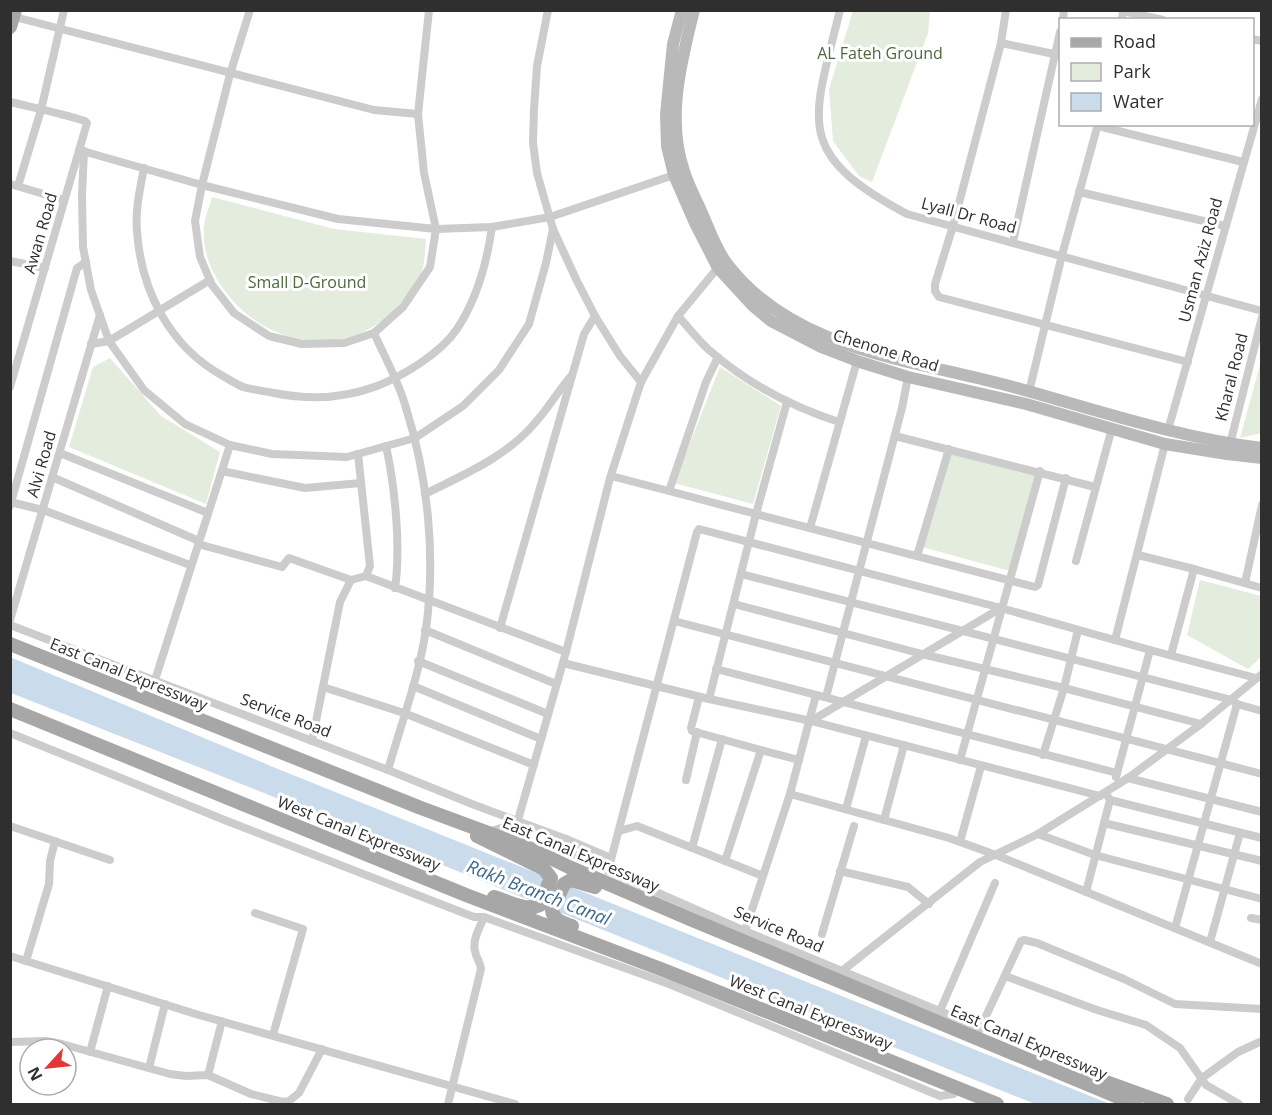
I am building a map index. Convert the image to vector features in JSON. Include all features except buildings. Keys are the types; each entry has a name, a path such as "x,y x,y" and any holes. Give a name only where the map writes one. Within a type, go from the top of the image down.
{"main road":[{"path":"10,637 207,722"},
{"name":"East Canal Expressway","path":"10,644 421,808 534,850 690,919 979,1033 1135,1104"},
{"name":"West Canal Expressway","path":"10,709 392,865 666,971 997,1104"},
{"path":"10,717 195,783"},
{"path":"421,808 544,869 558,881 576,881 690,919"},
{"path":"392,865 525,907 546,908 557,920 666,971"},
{"path":"546,908 558,881"},
{"path":"979,1033 1167,1104"},
{"path":"892,1063 978,1104"}],"street":[{"path":"64,10 41,110 14,185 64,200"},
{"path":"250,10 230,74 202,185 195,221 200,256 210,280 234,313 268,336 302,344 344,343 374,333 403,307 430,267 436,229 424,173 418,114 429,10"},
{"path":"548,10 537,66 533,143 537,173 553,229 595,316 631,372 641,382"},
{"name":"Chenone Road","path":"682,10 674,44 666,114 667,146 674,175 695,223 721,264 753,306 771,321 820,347 908,377 1026,404 1165,444 1262,458"},
{"name":"Chenone Road","path":"694,10 676,103 676,131 684,171 721,264 770,306 819,333 872,354 1230,444"},
{"name":"Lyall Dr Road","path":"840,10 818,104 818,121 824,145 832,160 842,172 881,200 907,214 1262,310"},
{"path":"1006,10 1000,43 935,291 939,297 1188,362"},
{"path":"1122,18 1123,10 1155,18"},
{"path":"12,17 374,110 418,114"},
{"path":"1000,43 1058,55 1013,242"},
{"path":"10,102 41,110"},
{"name":"Usman Aziz Road","path":"1254,122 1259,104"},
{"name":"Awan Road","path":"10,387 64,200 82,150 86,122 52,111 41,110"},
{"path":"1029,392 1062,255 1098,126"},
{"path":"1102,126 1243,162"},
{"name":"Usman Aziz Road","path":"1168,430 1253,126"},
{"path":"553,229 529,324 499,370 463,406 415,438 347,457 272,454 230,445 185,424 144,390 110,341 91,290 83,247 82,150 202,185 338,219 436,229 492,227 550,217 674,175"},
{"path":"144,168 138,202 137,231 144,276 159,310 179,343 207,368 243,387 284,395 322,398 359,393 395,379 435,352 457,330 473,298 487,260 492,227"},
{"path":"1079,192 1225,226"},
{"path":"10,261 45,268"},
{"path":"86,262 78,268 11,503 43,510 190,565"},
{"path":"534,850 523,837 518,820 566,652 611,476 641,382 678,316 721,264"},
{"path":"91,344 110,341 210,280"},
{"name":"Alvi Road","path":"10,620 100,315"},
{"path":"500,628 584,334 595,316"},
{"path":"678,316 709,350 771,394 839,422"},
{"name":"Kharal Road","path":"1230,444 1262,317"},
{"path":"374,333 406,407 415,438 421,462 428,536 428,600 425,630 413,686 388,770"},
{"path":"669,491 706,382 718,357"},
{"path":"810,528 857,361"},
{"path":"425,494 470,472 511,447 534,424 573,374"},
{"path":"745,931 790,794 810,721 835,663 895,436 908,377"},
{"path":"709,699 787,402"},
{"path":"1076,561 1112,428"},
{"path":"895,436 1040,471 1095,487"},
{"path":"1115,640 1165,444"},
{"path":"1230,444 1262,448"},
{"path":"155,680 230,445"},
{"path":"386,446 394,506 398,569 395,588"},
{"path":"917,556 949,449"},
{"path":"60,453 208,513"},
{"path":"358,454 370,566 366,576"},
{"path":"222,471 305,488 361,483"},
{"path":"960,760 1040,471"},
{"path":"611,476 1035,587 1038,585 1066,478"},
{"path":"52,477 199,543 282,567 289,558 351,579 366,576 566,652"},
{"path":"1245,584 1262,505"},
{"path":"608,871 697,532 702,530 1001,608 1150,650 1259,676"},
{"path":"1138,555 1262,588"},
{"path":"1172,655 1194,569"},
{"path":"741,574 1143,676 1262,711"},
{"path":"312,741 340,602 351,579"},
{"path":"734,604 1201,724"},
{"path":"810,721 1001,608"},
{"path":"674,621 1262,774"},
{"name":"Service Road","path":"10,625 518,820 611,858"},
{"path":"425,630 469,646 556,684"},
{"path":"1043,755 1064,688 1078,630"},
{"path":"1115,787 1125,740 1136,708 1150,650"},
{"path":"418,661 548,714"},
{"path":"563,663 699,697 810,721 1262,838"},
{"path":"716,669 1117,773"},
{"path":"843,971 967,872 1105,796 1234,702 1259,676"},
{"path":"413,686 541,739"},
{"path":"322,687 404,713 534,765"},
{"path":"699,697 691,729 799,760"},
{"path":"1175,928 1220,764 1234,702"},
{"path":"686,780 697,732"},
{"path":"10,733 227,821 474,917 484,917 669,984 940,1096 953,1094"},
{"path":"846,809 866,736"},
{"path":"692,848 722,739"},
{"path":"884,820 904,745"},
{"path":"725,861 761,750"},
{"path":"960,842 981,766"},
{"path":"1128,778 1262,812"},
{"path":"790,794 960,842 1262,964"},
{"path":"1086,892 1104,823 1105,796"},
{"path":"488,832 518,820"},
{"path":"1104,823 1262,861"},
{"path":"10,826 110,860"},
{"path":"618,831 637,826 763,876"},
{"path":"822,934 854,826"},
{"path":"1210,942 1240,832"},
{"path":"1038,834 1095,855 1262,899"},
{"name":"Service Road","path":"566,839 573,854 608,871 745,931 940,1011 979,1033"},
{"path":"26,961 49,884 50,861 55,841"},
{"path":"840,871 908,887 929,904"},
{"path":"940,1011 995,883"},
{"path":"255,913 303,929 273,1035"},
{"path":"448,1104 481,969 480,959 475,954 473,943 484,917"},
{"path":"1251,918 1262,921"},
{"path":"979,1033 1021,941 1024,940 1037,943 1124,979 1175,1004 1262,1009"},
{"path":"10,956 222,1021 515,1104"},
{"path":"1005,976 1097,1010 1146,1025 1180,1048 1206,1085 1239,1104"},
{"path":"90,1052 108,986"},
{"path":"149,1068 165,1004"},
{"path":"208,1075 222,1021"},
{"path":"10,1042 45,1041 186,1076 208,1075 251,1094 283,1102 289,1101 298,1093 322,1049"},
{"path":"1188,1098 1202,1077 1238,1052 1262,1041"}],"green space":[{"name":"AL Fateh Ground","path":"853,11 930,11 928,33 872,182 859,176 833,141 829,89"},
{"name":"Small D-Ground","path":"212,197 334,229 426,239 422,271 392,313 370,328 346,338 321,341 296,338 271,330 248,315 228,295 210,264 204,237 205,220"},
{"path":"110,358 161,416 220,452 206,504 69,447 93,367"},
{"path":"1261,361 1261,433 1240,438"},
{"path":"720,367 781,406 753,504 674,483"},
{"path":"951,450 1036,470 1010,571 922,547"},
{"path":"1200,580 1261,596 1261,657 1248,669 1187,635"}],"water":[{"name":"Rakh Branch Canal","path":"10,657 278,769 1110,1104 1035,1104 11,693"}]}
